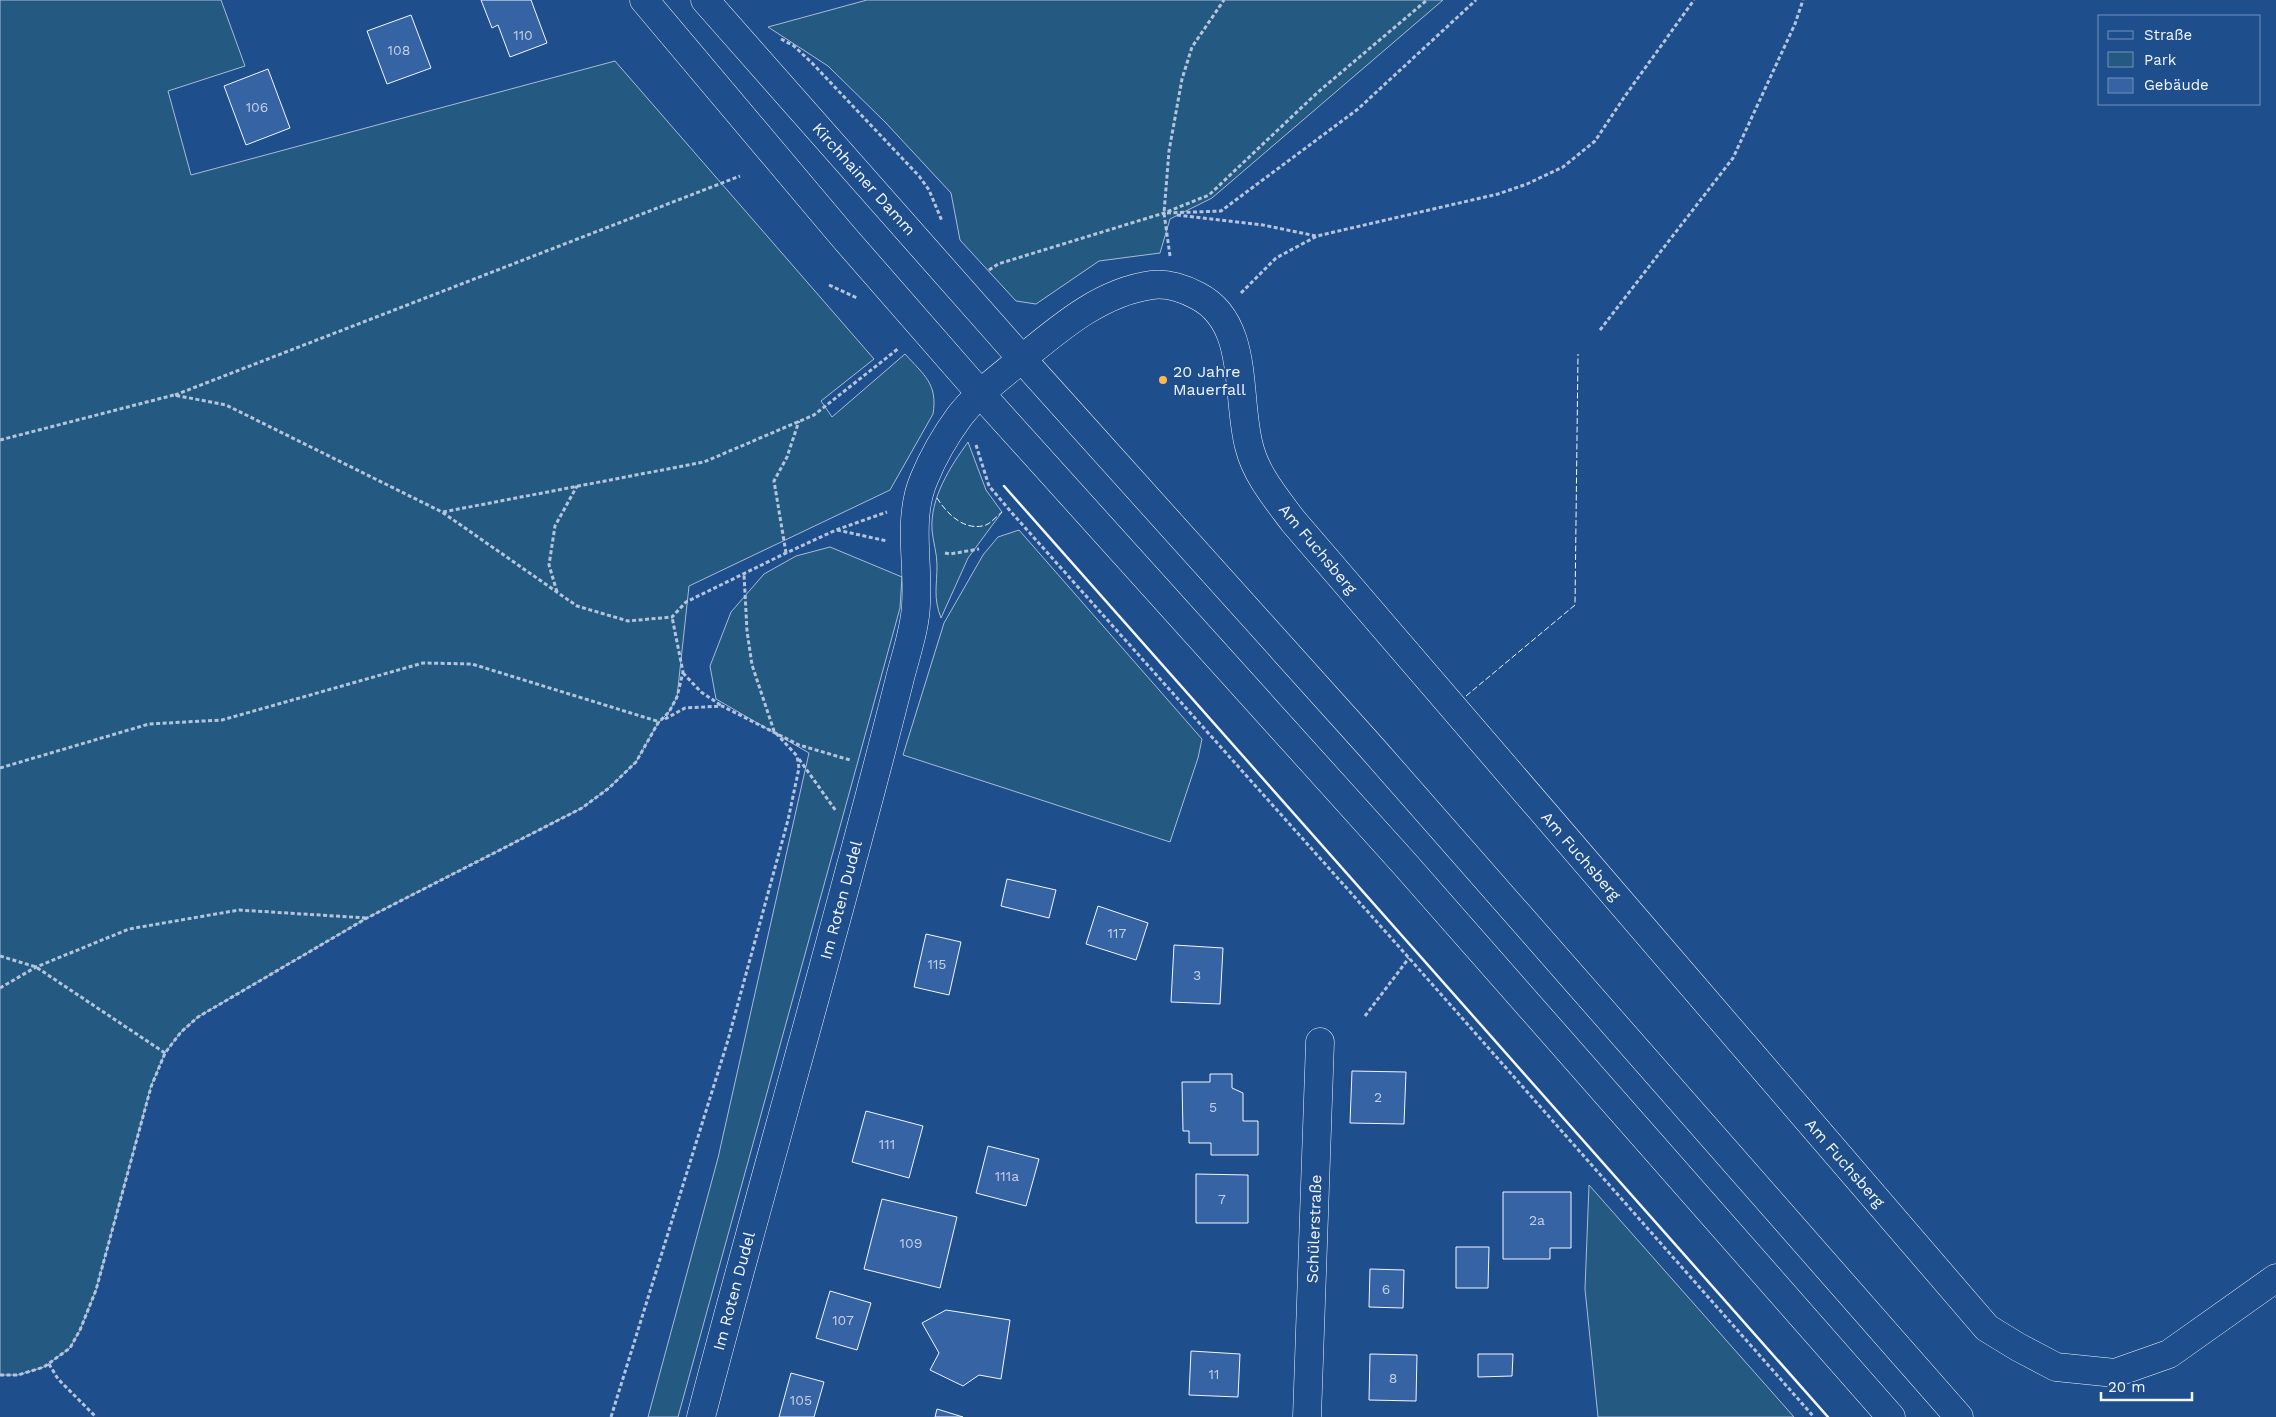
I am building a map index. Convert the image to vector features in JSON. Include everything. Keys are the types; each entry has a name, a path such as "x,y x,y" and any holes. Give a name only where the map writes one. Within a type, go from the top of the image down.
{"main road":[{"path":"644,0 842,235 980,393 1403,862 1891,1417"},
{"name":"Kirchhainer Damm","path":"705,0 1022,359 1371,747 1960,1417"},
{"name":"Am Fuchsberg","path":"980,393 1084,311 1117,295 1155,284 1174,287 1199,296 1221,313 1236,342 1250,451 1264,481 1293,521 1987,1328 2018,1347 2056,1366 2115,1373 2169,1354 2276,1278"},
{"name":"Im Roten Dudel","path":"701,1417 878,764 916,607 915,512 922,482 939,447 959,417 980,393"},
{"name":"Schülerstraße","path":"1307,1417 1320,1042"}],"path":[{"path":"1174,287 1164,213 1169,151 1182,79 1192,47 1224,0"},
{"path":"989,270 998,264 1164,213 1208,195 1318,92 1427,0"},
{"path":"1164,213 1221,211 1358,109 1476,0"},
{"path":"1221,313 1276,258 1317,236 1498,194 1527,184 1563,167 1596,142 1625,96 1694,0"},
{"path":"1600,330 1733,158 1795,24 1803,0"},
{"path":"780,39 794,46 813,64 919,176 929,190 944,226"},
{"path":"0,440 174,395 740,176"},
{"path":"1164,213 1263,224 1317,236"},
{"path":"442,512 704,462 814,415 830,405 899,348"},
{"path":"174,395 226,406 442,512 577,606 628,621 672,617 686,602 836,530 882,513 915,512"},
{"path":"959,417 974,439 990,486 1814,1417"},
{"path":"786,553 774,482 787,457 800,421"},
{"path":"558,593 549,565 555,526 577,486"},
{"path":"744,574 747,631 752,665 774,731 797,756 857,841"},
{"path":"0,1375 18,1375 49,1364 70,1348 96,1290 152,1086 165,1053 181,1032 198,1017 368,918 582,808 609,788 636,762 658,723 669,712 677,697 683,672 672,617"},
{"path":"0,768 149,724 222,720 423,663 472,664 658,723 686,708 722,706"},
{"path":"683,672 701,692 722,706 799,745 858,762 878,764"},
{"path":"610,1417 728,1040 788,820 799,768 797,756"},
{"path":"0,988 36,966 129,929 240,910 368,918"},
{"path":"0,956 36,966 165,1053"},
{"path":"1365,1016 1409,958"},
{"path":"49,1364 58,1380 96,1417"}],"green space":[{"path":"0,0 221,0 245,66 168,91 191,175 615,61 874,359 821,401 832,417 905,354 924,374 931,387 934,404 933,414 890,490 689,586 677,697 669,712 658,723 636,762 609,788 582,808 367,918 198,1017 181,1032 165,1053 151,1086 96,1290 80,1330 70,1348 44,1367 18,1375 0,1375"},
{"path":"867,0 1443,0 1212,198 1170,219 1160,253 1099,261 1036,304 1016,301 960,240 951,193 886,123 828,66 768,27"},
{"path":"968,442 986,490 1002,512 968,558 941,618 936,598 937,561 932,518 942,483"},
{"path":"1019,530 1202,739 1198,758 1170,842 903,755 944,623 983,555 998,537"},
{"path":"830,547 902,577 900,608 678,1417 648,1417 718,1158 809,753 716,699 710,666 731,612 764,574 796,556"},
{"path":"1589,1185 1794,1417 1598,1417 1585,1289"}],"building":[{"path":"481,0 531,0 547,43 510,57 498,25 492,28"},
{"path":"411,15 431,68 387,84 367,31"},
{"path":"268,69 290,128 246,145 224,86"},
{"path":"1007,879 1056,890 1049,918 1001,906"},
{"path":"1098,906 1148,923 1136,960 1086,944"},
{"path":"926,934 961,942 949,995 914,987"},
{"path":"1174,945 1223,948 1220,1004 1171,1002"},
{"path":"1352,1071 1406,1072 1404,1124 1350,1123"},
{"path":"1210,1074 1232,1074 1232,1088 1243,1093 1243,1121 1258,1121 1258,1155 1211,1155 1211,1143 1189,1143 1189,1131 1183,1131 1182,1082 1210,1082"},
{"path":"866,1111 923,1126 909,1178 852,1162"},
{"path":"988,1146 1039,1159 1026,1206 976,1193"},
{"path":"1196,1174 1248,1175 1248,1223 1196,1223"},
{"path":"1503,1192 1571,1192 1571,1248 1550,1248 1550,1259 1503,1259"},
{"path":"882,1199 957,1217 940,1288 864,1269"},
{"path":"1456,1247 1489,1247 1488,1288 1456,1288"},
{"path":"1370,1269 1404,1270 1403,1308 1369,1307"},
{"path":"830,1291 871,1303 857,1350 816,1338"},
{"path":"946,1310 1010,1320 1001,1379 979,1375 963,1386 930,1370 939,1353 922,1323"},
{"path":"1191,1351 1240,1354 1238,1397 1189,1395"},
{"path":"1370,1354 1417,1355 1416,1401 1369,1400"},
{"path":"1478,1354 1513,1354 1512,1376 1478,1377"},
{"path":"791,1373 824,1382 814,1417 779,1417"},
{"path":"937,1409 963,1417 935,1417"}],"fence":[{"path":"1466,696 1575,605 1578,354"},
{"path":"937,498 957,520 971,526 986,525 1002,512"}],"wall":[{"path":"1004,486 1828,1417"}],"place":[{"name":"20 Jahre Mauerfall","path":"1163,380"}]}
